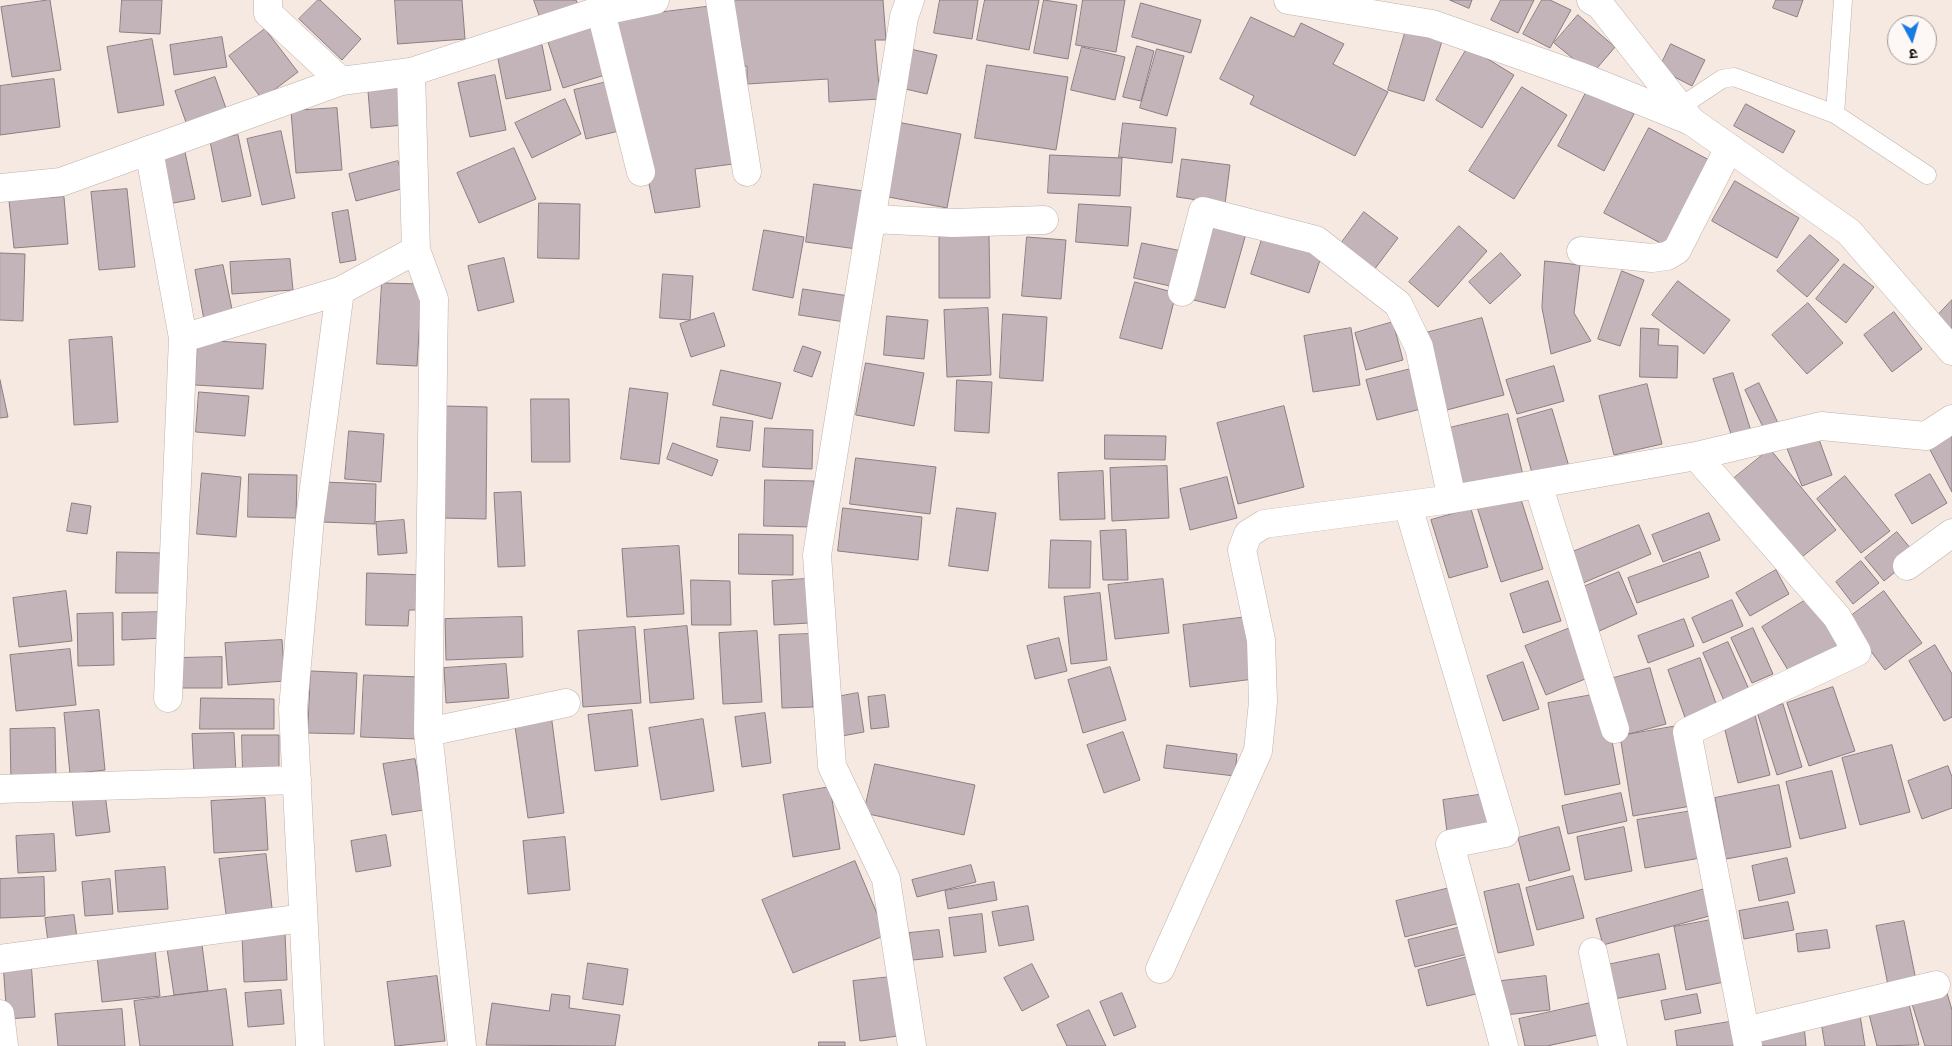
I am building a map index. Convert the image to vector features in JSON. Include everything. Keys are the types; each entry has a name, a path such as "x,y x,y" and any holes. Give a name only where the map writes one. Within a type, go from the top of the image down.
{"street":[{"path":"268,0 268,13 341,82"},
{"path":"0,188 61,182 341,82 411,72 589,14 655,0"},
{"path":"720,0 747,172"},
{"path":"910,0 904,17 817,555 832,766 886,879 912,1046"},
{"path":"1288,0 1432,24 1686,114"},
{"path":"1591,0 1600,5 1686,114 1729,148 1849,232 1952,351"},
{"path":"601,12 641,172"},
{"path":"411,72 416,250 434,299 428,732 462,1046"},
{"path":"1581,251 1652,258 1667,256 1677,250 1729,148"},
{"path":"148,150 183,338 168,698"},
{"path":"1182,292 1203,211 1316,240 1398,304 1419,347 1452,499"},
{"path":"872,219 953,223 1044,220"},
{"path":"183,338 340,291 416,250"},
{"path":"310,1046 294,709 310,518 340,291"},
{"path":"1160,969 1258,750 1263,702 1261,640 1242,550 1248,534 1264,524 1408,506 1538,484 1696,456 1821,426 1926,436 1952,419"},
{"path":"1696,456 1837,617 1857,652 1688,732 1746,1038 1936,985"},
{"path":"1538,484 1615,729"},
{"path":"1408,506 1505,834 1450,844 1504,1046"},
{"path":"1907,566 1952,533"},
{"path":"428,732 566,702"},
{"path":"0,788 297,780"},
{"path":"0,959 303,918"},
{"path":"1594,952 1613,1046"}],"lane":[{"path":"1835,114 1843,0"},
{"path":"1686,114 1722,79 1734,77 1835,114 1927,175"}],"building":[{"path":"50,0 61,70 12,77 1,7"},
{"path":"122,0 162,0 160,34 120,32"},
{"path":"318,0 361,39 342,60 299,19"},
{"path":"395,0 462,0 465,39 398,44"},
{"path":"534,0 576,0 578,5 540,17"},
{"path":"732,0 883,0 886,40 875,40 880,99 829,102 828,79 747,84 747,66 737,67"},
{"path":"940,0 978,0 972,39 934,33"},
{"path":"985,0 1039,0 1029,50 977,40"},
{"path":"1044,0 1077,5 1068,59 1034,53"},
{"path":"1083,0 1125,0 1116,52 1076,45"},
{"path":"1450,0 1472,0 1469,8"},
{"path":"1501,0 1534,0 1518,33 1491,20"},
{"path":"1542,0 1550,0 1571,10 1550,48 1523,34"},
{"path":"1776,0 1803,0 1797,17 1773,8"},
{"path":"1141,3 1201,20 1191,53 1132,37"},
{"path":"713,6 733,164 695,169 700,207 655,213 615,18"},
{"path":"1578,15 1615,47 1592,74 1554,43"},
{"path":"1251,17 1294,37 1301,23 1344,44 1333,64 1388,92 1355,156 1250,104 1254,96 1220,79"},
{"path":"593,25 608,74 563,88 547,39"},
{"path":"265,29 298,72 262,99 229,56"},
{"path":"1406,30 1442,41 1424,101 1388,90"},
{"path":"222,37 227,67 174,75 170,45"},
{"path":"152,39 164,105 118,113 107,47"},
{"path":"1671,44 1705,60 1692,86 1659,69"},
{"path":"542,45 551,90 506,99 497,54"},
{"path":"1137,46 1154,51 1141,101 1123,97"},
{"path":"1082,47 1125,57 1115,100 1071,90"},
{"path":"1468,47 1514,75 1482,128 1436,100"},
{"path":"906,48 937,55 927,94 897,87"},
{"path":"1157,49 1184,56 1167,116 1140,108"},
{"path":"987,65 1068,77 1056,150 975,138"},
{"path":"495,75 506,130 470,137 458,83"},
{"path":"215,77 228,114 188,128 175,91"},
{"path":"54,79 60,127 0,135 0,86"},
{"path":"615,80 627,129 586,139 574,90"},
{"path":"1522,87 1567,115 1514,199 1469,171"},
{"path":"401,88 404,125 371,128 368,91"},
{"path":"1588,89 1634,114 1604,171 1558,146"},
{"path":"565,99 581,134 532,158 515,123"},
{"path":"1746,104 1795,131 1783,153 1734,126"},
{"path":"337,108 342,170 296,173 291,111"},
{"path":"897,122 961,134 947,208 883,196"},
{"path":"1123,123 1176,128 1172,163 1119,157"},
{"path":"1649,128 1711,161 1666,246 1604,213"},
{"path":"281,131 295,198 262,205 247,139"},
{"path":"238,135 251,196 222,202 210,141"},
{"path":"514,148 536,199 479,223 457,173"},
{"path":"185,152 195,199 168,204 157,158"},
{"path":"1050,155 1122,158 1120,196 1048,193"},
{"path":"1182,159 1230,165 1225,204 1177,197"},
{"path":"398,161 405,188 356,201 349,174"},
{"path":"1735,181 1799,218 1777,258 1712,221"},
{"path":"814,184 871,192 864,250 806,242"},
{"path":"127,189 135,267 99,270 91,192"},
{"path":"64,197 68,244 14,248 9,201"},
{"path":"539,203 580,204 579,259 538,258"},
{"path":"1079,204 1131,207 1128,246 1076,242"},
{"path":"348,210 356,260 340,263 332,213"},
{"path":"1364,212 1398,238 1371,274 1337,249"},
{"path":"1208,219 1247,230 1225,308 1186,298"},
{"path":"1459,226 1487,251 1438,307 1409,282"},
{"path":"764,230 804,237 793,298 753,290"},
{"path":"989,234 990,298 939,298 939,235"},
{"path":"1810,235 1839,260 1807,297 1777,271"},
{"path":"1263,236 1322,254 1309,293 1251,274"},
{"path":"1027,237 1066,240 1061,299 1022,296"},
{"path":"1142,243 1187,252 1179,288 1134,278"},
{"path":"0,253 25,254 23,321 0,320"},
{"path":"1501,253 1521,275 1490,304 1469,282"},
{"path":"504,258 514,302 478,311 468,266"},
{"path":"290,259 293,290 232,294 230,262"},
{"path":"1545,261 1580,265 1574,313 1591,341 1551,354 1542,308"},
{"path":"1844,264 1874,287 1846,323 1816,299"},
{"path":"223,265 233,314 204,320 195,270"},
{"path":"1622,271 1644,280 1620,346 1598,339"},
{"path":"663,274 693,276 690,320 660,318"},
{"path":"1678,281 1730,320 1704,354 1652,315"},
{"path":"1135,282 1176,293 1162,349 1120,338"},
{"path":"382,283 422,284 417,366 377,364"},
{"path":"803,289 849,296 845,322 799,315"},
{"path":"1952,300 1952,329 1938,315"},
{"path":"1808,303 1843,343 1807,374 1772,335"},
{"path":"988,308 991,375 947,377 944,310"},
{"path":"1894,312 1922,349 1892,372 1864,335"},
{"path":"714,313 725,346 691,357 680,324"},
{"path":"1003,314 1047,317 1043,381 1000,378"},
{"path":"887,316 928,320 924,359 884,355"},
{"path":"1482,318 1504,395 1443,411 1422,334"},
{"path":"1393,322 1403,360 1366,370 1355,333"},
{"path":"1351,328 1360,385 1313,392 1304,336"},
{"path":"1641,328 1659,329 1658,345 1678,346 1677,378 1640,377"},
{"path":"112,337 118,422 74,425 69,340"},
{"path":"198,340 266,344 263,389 195,385"},
{"path":"803,346 821,352 812,377 794,371"},
{"path":"866,363 924,373 914,426 856,415"},
{"path":"1554,366 1564,401 1517,414 1506,380"},
{"path":"1419,367 1429,407 1377,420 1366,380"},
{"path":"721,370 781,383 772,419 713,405"},
{"path":"1733,373 1751,431 1732,437 1713,379"},
{"path":"0,380 8,417 0,418"},
{"path":"957,380 992,382 989,433 955,431"},
{"path":"1759,383 1778,423 1764,429 1745,390"},
{"path":"1647,384 1662,444 1614,455 1599,396"},
{"path":"630,388 668,393 659,464 621,459"},
{"path":"199,392 249,396 245,436 196,432"},
{"path":"531,399 569,399 570,462 532,462"},
{"path":"444,406 487,407 486,519 443,518"},
{"path":"1284,406 1304,487 1238,504 1217,423"},
{"path":"1552,409 1570,470 1534,480 1517,419"},
{"path":"1508,414 1524,479 1461,494 1445,429"},
{"path":"721,417 753,421 750,451 717,447"},
{"path":"765,428 813,430 812,469 763,467"},
{"path":"349,431 384,434 381,482 345,479"},
{"path":"1817,434 1832,475 1802,486 1786,446"},
{"path":"1952,434 1952,492 1928,446"},
{"path":"1105,435 1166,436 1165,460 1105,459"},
{"path":"673,443 718,460 712,476 667,459"},
{"path":"1770,449 1836,530 1793,564 1728,483"},
{"path":"856,458 936,467 930,514 850,504"},
{"path":"1167,466 1169,518 1112,521 1110,468"},
{"path":"1103,471 1105,519 1060,520 1058,473"},
{"path":"202,473 241,477 236,537 197,534"},
{"path":"249,474 297,475 296,518 248,517"},
{"path":"1930,474 1947,503 1912,524 1895,495"},
{"path":"1845,476 1890,531 1861,553 1817,499"},
{"path":"1227,477 1237,518 1190,530 1180,489"},
{"path":"765,480 814,481 812,527 764,526"},
{"path":"323,482 376,484 375,524 322,522"},
{"path":"521,492 525,566 498,567 494,493"},
{"path":"1519,493 1543,569 1501,582 1477,507"},
{"path":"72,503 91,506 87,534 67,531"},
{"path":"843,508 922,517 918,560 838,551"},
{"path":"957,508 996,513 988,571 949,566"},
{"path":"1471,509 1488,567 1449,578 1431,520"},
{"path":"1709,513 1720,540 1663,562 1652,535"},
{"path":"404,520 407,553 378,555 376,522"},
{"path":"1639,525 1651,554 1583,583 1570,553"},
{"path":"1126,530 1128,580 1103,580 1100,531"},
{"path":"1897,532 1916,555 1884,581 1865,558"},
{"path":"739,534 793,535 793,575 739,574"},
{"path":"1051,540 1091,541 1090,588 1049,588"},
{"path":"679,546 684,614 627,617 622,549"},
{"path":"117,552 162,553 161,593 116,593"},
{"path":"1700,552 1709,577 1637,603 1628,578"},
{"path":"1861,561 1879,583 1853,604 1836,582"},
{"path":"1776,570 1789,594 1750,616 1736,593"},
{"path":"1619,572 1637,614 1595,633 1576,590"},
{"path":"367,573 426,575 425,610 409,610 408,626 366,625"},
{"path":"806,579 809,623 774,625 772,581"},
{"path":"1163,579 1169,633 1115,639 1108,585"},
{"path":"691,580 730,581 731,625 692,625"},
{"path":"1548,581 1561,621 1523,633 1510,594"},
{"path":"66,591 72,641 19,647 13,598"},
{"path":"1884,591 1922,643 1885,670 1847,619"},
{"path":"1100,593 1107,660 1071,664 1064,597"},
{"path":"1809,598 1839,645 1791,675 1762,627"},
{"path":"1732,600 1743,626 1703,643 1692,618"},
{"path":"164,612 165,638 122,640 122,613"},
{"path":"113,613 114,665 78,666 77,614"},
{"path":"522,617 523,657 446,660 445,619"},
{"path":"1247,617 1254,679 1190,687 1183,625"},
{"path":"1684,619 1694,646 1648,663 1638,636"},
{"path":"687,626 694,699 650,703 644,630"},
{"path":"635,627 641,703 583,707 578,631"},
{"path":"1570,628 1590,677 1546,695 1525,646"},
{"path":"1753,628 1773,674 1752,683 1731,638"},
{"path":"757,631 762,702 723,704 719,633"},
{"path":"810,634 813,707 782,708 779,635"},
{"path":"1059,638 1067,671 1035,679 1027,646"},
{"path":"282,640 285,681 228,685 225,643"},
{"path":"1728,642 1751,694 1726,705 1703,653"},
{"path":"1935,645 1952,674 1952,717 1944,721 1909,661"},
{"path":"70,649 76,705 16,711 10,655"},
{"path":"222,657 222,688 179,688 178,658"},
{"path":"1700,658 1719,712 1687,723 1668,670"},
{"path":"1523,662 1539,709 1503,721 1487,676"},
{"path":"506,664 509,698 446,703 444,668"},
{"path":"1110,667 1126,720 1083,733 1068,680"},
{"path":"1650,668 1666,724 1625,735 1610,679"},
{"path":"311,671 357,673 354,734 308,733"},
{"path":"364,675 421,677 418,739 361,737"},
{"path":"1833,687 1855,751 1809,766 1787,703"},
{"path":"858,693 864,732 842,736 836,697"},
{"path":"1603,693 1620,784 1565,795 1548,703"},
{"path":"885,695 889,727 871,729 868,697"},
{"path":"201,698 274,699 274,729 200,729"},
{"path":"1783,704 1802,767 1777,775 1757,712"},
{"path":"99,710 105,770 70,774 64,713"},
{"path":"632,710 638,766 595,771 588,715"},
{"path":"1754,711 1770,775 1738,783 1722,718"},
{"path":"765,713 771,763 742,767 735,717"},
{"path":"551,714 564,813 528,818 514,719"},
{"path":"703,719 714,791 661,800 649,728"},
{"path":"1683,725 1697,805 1633,816 1620,736"},
{"path":"55,728 56,781 11,782 10,729"},
{"path":"1123,732 1140,780 1104,793 1087,745"},
{"path":"234,733 236,774 194,776 192,734"},
{"path":"242,735 279,735 279,773 243,774"},
{"path":"1167,745 1237,754 1235,776 1164,768"},
{"path":"1892,745 1910,812 1860,825 1842,758"},
{"path":"415,759 424,810 392,815 383,764"},
{"path":"875,764 975,785 964,835 864,813"},
{"path":"1948,766 1952,777 1952,808 1922,819 1908,781"},
{"path":"1832,771 1846,828 1800,839 1786,782"},
{"path":"1779,785 1791,847 1726,859 1715,798"},
{"path":"830,787 840,849 793,857 783,795"},
{"path":"1621,793 1627,821 1568,834 1562,806"},
{"path":"105,794 110,832 76,836 72,798"},
{"path":"1485,794 1490,826 1447,832 1443,800"},
{"path":"265,798 268,850 214,853 211,801"},
{"path":"1692,811 1700,858 1645,868 1637,820"},
{"path":"1559,827 1570,870 1529,881 1518,838"},
{"path":"1624,827 1632,871 1585,880 1577,837"},
{"path":"54,834 56,871 18,873 16,836"},
{"path":"386,835 391,866 356,872 351,841"},
{"path":"565,837 570,890 528,894 523,841"},
{"path":"266,854 273,917 227,922 219,859"},
{"path":"1787,858 1795,893 1759,901 1752,866"},
{"path":"855,861 886,935 793,973 762,900"},
{"path":"971,865 976,882 917,897 912,880"},
{"path":"165,867 168,909 118,912 115,871"},
{"path":"1573,876 1584,918 1537,930 1526,888"},
{"path":"44,877 45,916 0,918 0,879"},
{"path":"110,879 113,914 85,916 82,882"},
{"path":"994,882 997,900 948,909 945,891"},
{"path":"1519,884 1534,945 1498,953 1484,892"},
{"path":"1458,886 1468,921 1405,937 1396,901"},
{"path":"1705,889 1713,915 1603,945 1596,919"},
{"path":"1788,902 1794,930 1744,939 1739,911"},
{"path":"1028,906 1034,940 999,946 992,912"},
{"path":"982,914 986,952 954,956 949,918"},
{"path":"74,915 78,946 49,950 45,918"},
{"path":"1716,919 1729,981 1686,990 1674,927"},
{"path":"1904,921 1917,985 1889,990 1876,926"},
{"path":"1469,925 1476,952 1415,967 1408,940"},
{"path":"939,930 943,957 913,960 909,933"},
{"path":"1827,930 1830,948 1798,952 1796,934"},
{"path":"285,933 287,980 244,982 242,935"},
{"path":"201,937 208,991 174,995 166,942"},
{"path":"154,941 160,996 102,1002 96,947"},
{"path":"1659,954 1666,989 1609,1000 1602,966"},
{"path":"1471,956 1480,993 1427,1006 1418,970"},
{"path":"31,961 35,1017 7,1019 3,963"},
{"path":"588,963 628,969 623,1005 583,999"},
{"path":"1032,964 1049,997 1022,1011 1004,978"},
{"path":"437,976 445,1041 395,1046 387,982"},
{"path":"1546,976 1550,1010 1505,1015 1501,981"},
{"path":"891,977 898,1036 860,1041 853,981"},
{"path":"1944,983 1952,1010 1952,1046 1925,1046 1909,994"},
{"path":"226,989 233,1046 140,1046 134,1001"},
{"path":"281,990 284,1024 248,1027 245,993"},
{"path":"1122,993 1136,1027 1114,1036 1100,1002"},
{"path":"552,994 570,996 569,1008 620,1015 615,1046 486,1045 492,1003 549,1011"},
{"path":"1697,994 1701,1013 1665,1020 1661,1001"},
{"path":"1907,996 1919,1045 1877,1046 1867,1006"},
{"path":"1595,1002 1602,1034 1547,1046 1525,1046 1519,1019"},
{"path":"122,1009 125,1046 58,1046 55,1014"},
{"path":"1859,1009 1865,1046 1825,1046 1820,1016"},
{"path":"1089,1010 1106,1046 1067,1046 1057,1025"},
{"path":"1735,1021 1739,1046 1677,1046 1675,1031"},
{"path":"1804,1025 1806,1046 1760,1046 1759,1030"},
{"path":"819,1042 845,1042 845,1046 819,1046"}]}
